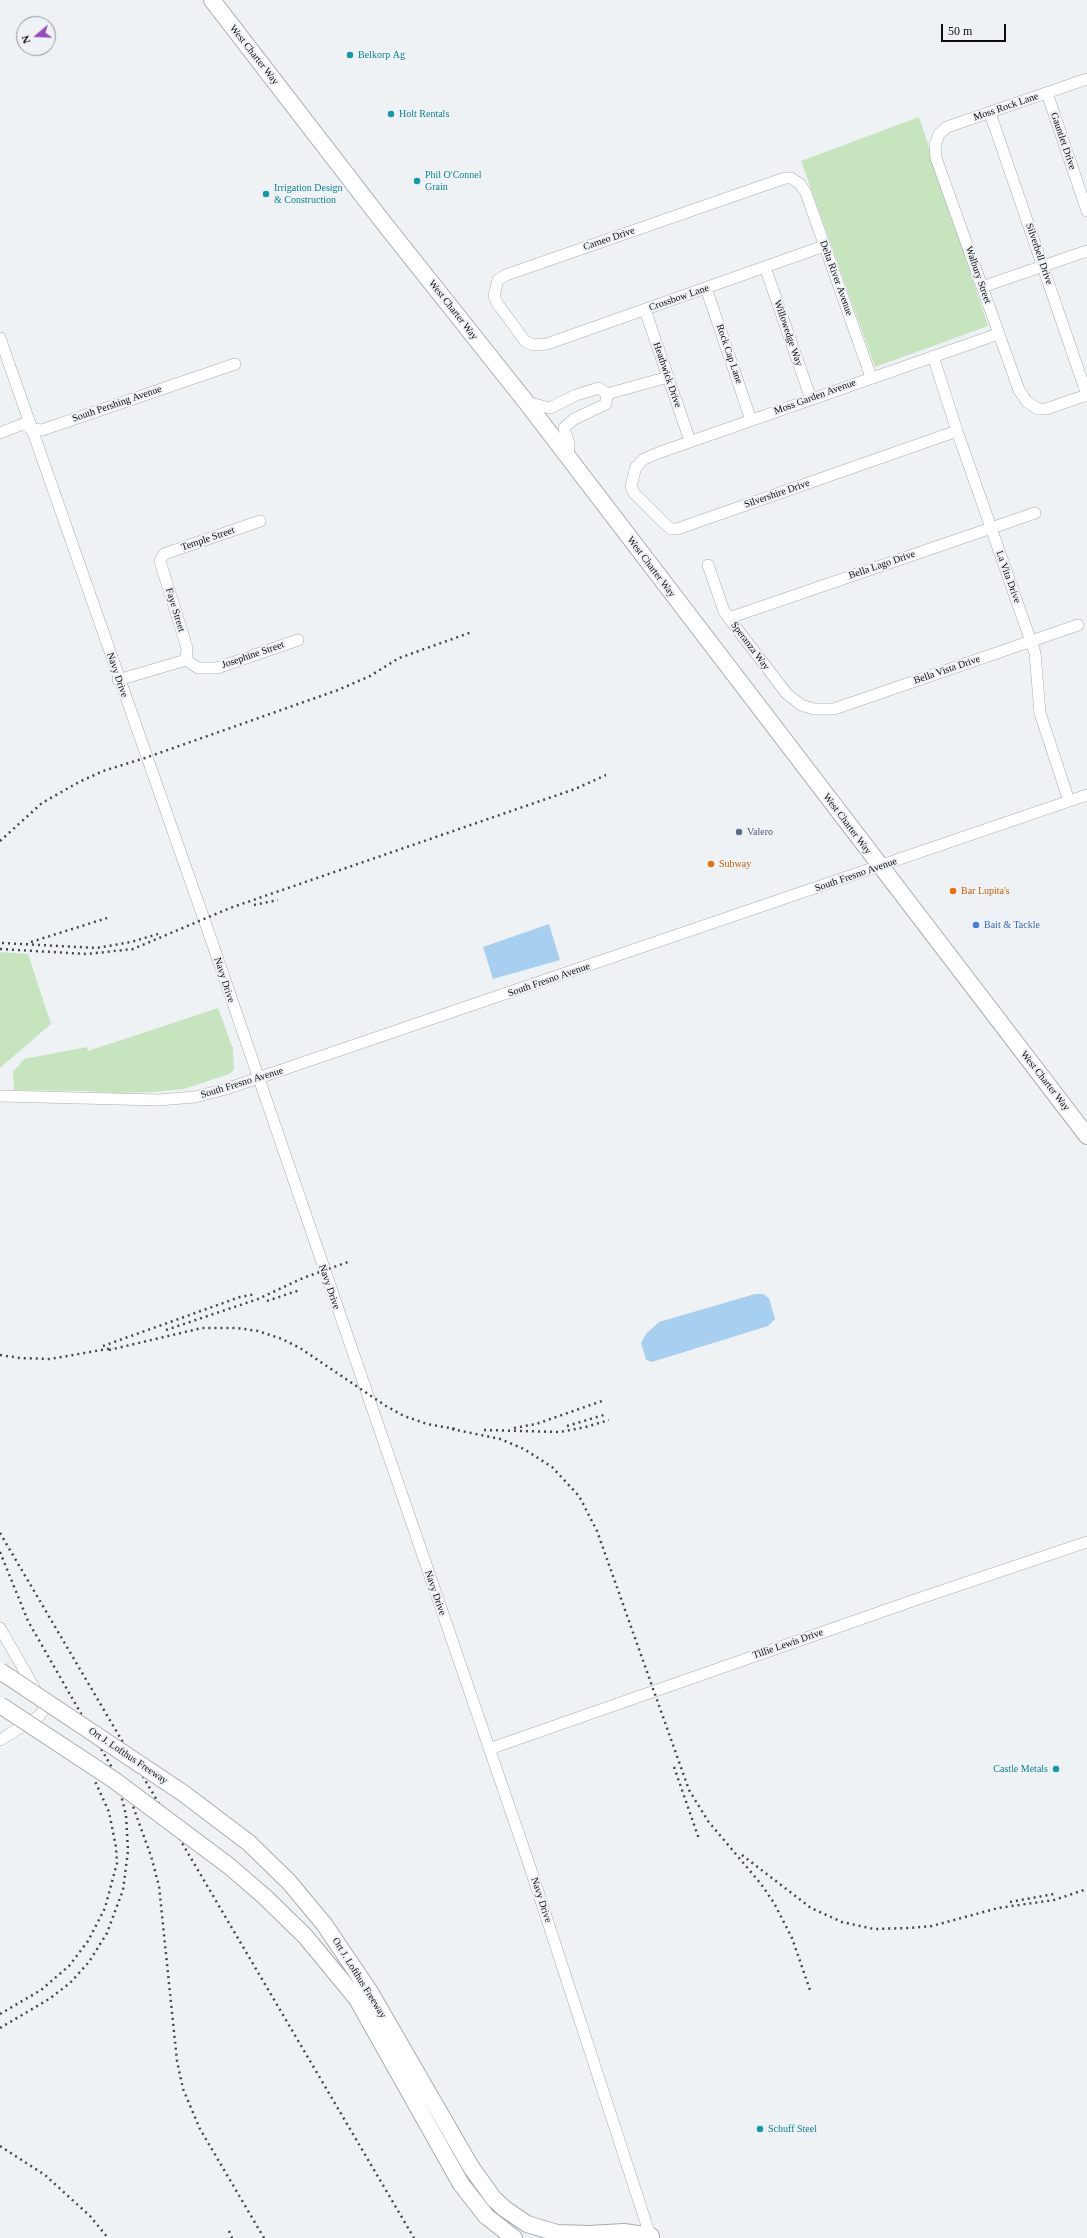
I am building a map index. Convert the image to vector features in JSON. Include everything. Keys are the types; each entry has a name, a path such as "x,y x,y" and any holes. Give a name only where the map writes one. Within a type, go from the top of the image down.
{"highway":[{"name":"West Charter Way","path":"212,0 383,222 526,402 880,868 1087,1136"},
{"name":"Ort J. Lofthus Freeway","path":"0,1671 189,1797 249,1843 289,1882 324,1924 461,2184 486,2216 514,2238"},
{"name":"Ort J. Lofthus Freeway","path":"0,1705 114,1780 213,1853 286,1916 363,1996 471,2167 490,2194 505,2210 528,2224 556,2233 589,2234 624,2232 650,2237"}],"street":[{"name":"Moss Rock Lane","path":"935,146 939,134 947,127 1087,78"},
{"name":"Gauntlet Drive","path":"1047,93 1087,211"},
{"name":"Silverbell Drive","path":"990,113 1087,395"},
{"name":"Walbury Street","path":"935,146 936,158 1019,390 1027,402 1038,409 1046,408 1087,395"},
{"name":"Cameo Drive","path":"533,345 525,341 497,303 494,295 495,287 498,280 506,275 785,178 797,181"},
{"name":"Delta River Avenue","path":"797,181 806,193 871,377"},
{"name":"Crossbow Lane","path":"533,345 546,344 824,246"},
{"path":"982,286 1044,267 1087,251"},
{"name":"Willowedge Way","path":"765,267 811,399"},
{"name":"Rock Cap Lane","path":"706,288 751,420"},
{"name":"Heathwick Drive","path":"645,310 690,441"},
{"name":"Moss Garden Avenue","path":"636,467 644,459 690,441 998,334"},
{"name":"Navy Drive","path":"0,338 31,430 40,449 118,680 215,952 257,1080 532,1874 650,2237"},
{"name":"La Vita Drive","path":"933,356 990,528 1031,642 1034,653 1040,713 1068,802"},
{"name":"South Pershing Avenue","path":"0,433 23,424 31,430 42,430 235,364"},
{"path":"607,394 668,377"},
{"path":"526,402 550,408 576,396 599,388 607,394"},
{"path":"568,458 569,444 564,428 574,419 606,404 607,394"},
{"name":"Silvershire Drive","path":"636,467 631,486 634,493 671,529 677,529 957,431"},
{"name":"Bella Lago Drive","path":"729,618 1035,513"},
{"name":"Temple Street","path":"160,561 164,554 260,521"},
{"name":"Faye Street","path":"160,561 187,648 186,660"},
{"name":"Speranza Way","path":"708,565 729,618 787,694 801,704 814,709"},
{"name":"Bella Vista Drive","path":"814,709 834,709 1078,625"},
{"name":"Josephine Street","path":"186,660 198,668 217,668 298,640"},
{"path":"118,680 186,660"},
{"name":"South Fresno Avenue","path":"0,1096 158,1100 195,1097 257,1080 358,1044 880,868 1087,795"},
{"name":"Tillie Lewis Drive","path":"489,1749 912,1601 1087,1542"},
{"path":"0,1628 44,1705 43,1711 39,1716 0,1740"}],"green space":[{"path":"919,117 988,326 875,367 801,161"},
{"path":"0,952 28,954 51,1024 0,1068"},
{"path":"218,1008 233,1049 234,1070 229,1074 184,1089 153,1092 115,1093 14,1090 13,1072 24,1059 87,1047 88,1051"}],"water":[{"path":"549,924 560,960 493,979 483,947"},
{"path":"755,1294 763,1294 769,1298 775,1319 768,1326 652,1362 646,1360 641,1343 646,1334 659,1322"}],"railway":[{"path":"0,841 42,803 79,782 103,771 145,758 338,690 370,676 399,658 472,632"},
{"path":"0,949 87,954 133,949 230,908 575,789 606,775"},
{"path":"254,905 278,900"},
{"path":"31,942 107,918"},
{"path":"2,943 97,948 131,942 158,934"},
{"path":"166,1330 258,1299 303,1278 348,1262"},
{"path":"267,1301 300,1290"},
{"path":"103,1346 240,1297 256,1294"},
{"path":"109,1350 202,1328 237,1328 258,1331 282,1339 300,1348 386,1406 404,1416 427,1424 456,1429"},
{"path":"0,1355 20,1358 50,1359 113,1348"},
{"path":"514,1428 536,1424 602,1401"},
{"path":"567,1426 607,1414"},
{"path":"484,1430 560,1432 586,1427 609,1420"},
{"path":"452,1429 500,1439 524,1449 552,1467 579,1496 597,1531 689,1790 708,1821 761,1884 774,1903 792,1938 810,1990"},
{"path":"0,1533 414,2238"},
{"path":"0,1552 28,1621 131,1801 151,1856 159,1886 177,2061 183,2089 200,2129 264,2238"},
{"path":"674,1767 699,1839"},
{"path":"0,2014 41,1990 69,1966 88,1941 105,1908 117,1863 116,1847 109,1812 94,1779"},
{"path":"0,2028 49,1999 70,1983 89,1962 107,1933 123,1890 128,1851 126,1815 119,1787"},
{"path":"742,1855 811,1908 842,1922 874,1929 932,1926 998,1908 1054,1900 1087,1889"},
{"path":"1010,1902 1054,1894"},
{"path":"0,2146 45,2175 90,2216 108,2238"},
{"path":"229,2231 232,2238"}],"place":[{"name":"Belkorp Ag","path":"350,55"},
{"name":"Holt Rentals","path":"391,114"},
{"name":"Phil O'Connel Grain","path":"417,181"},
{"name":"Irrigation Design & Construction","path":"266,194"},
{"name":"Valero","path":"739,832"},
{"name":"Subway","path":"711,864"},
{"name":"Bar Lupita's","path":"953,891"},
{"name":"Bait & Tackle","path":"976,925"},
{"name":"Castle Metals","path":"1056,1769"},
{"name":"Schuff Steel","path":"760,2129"}]}
